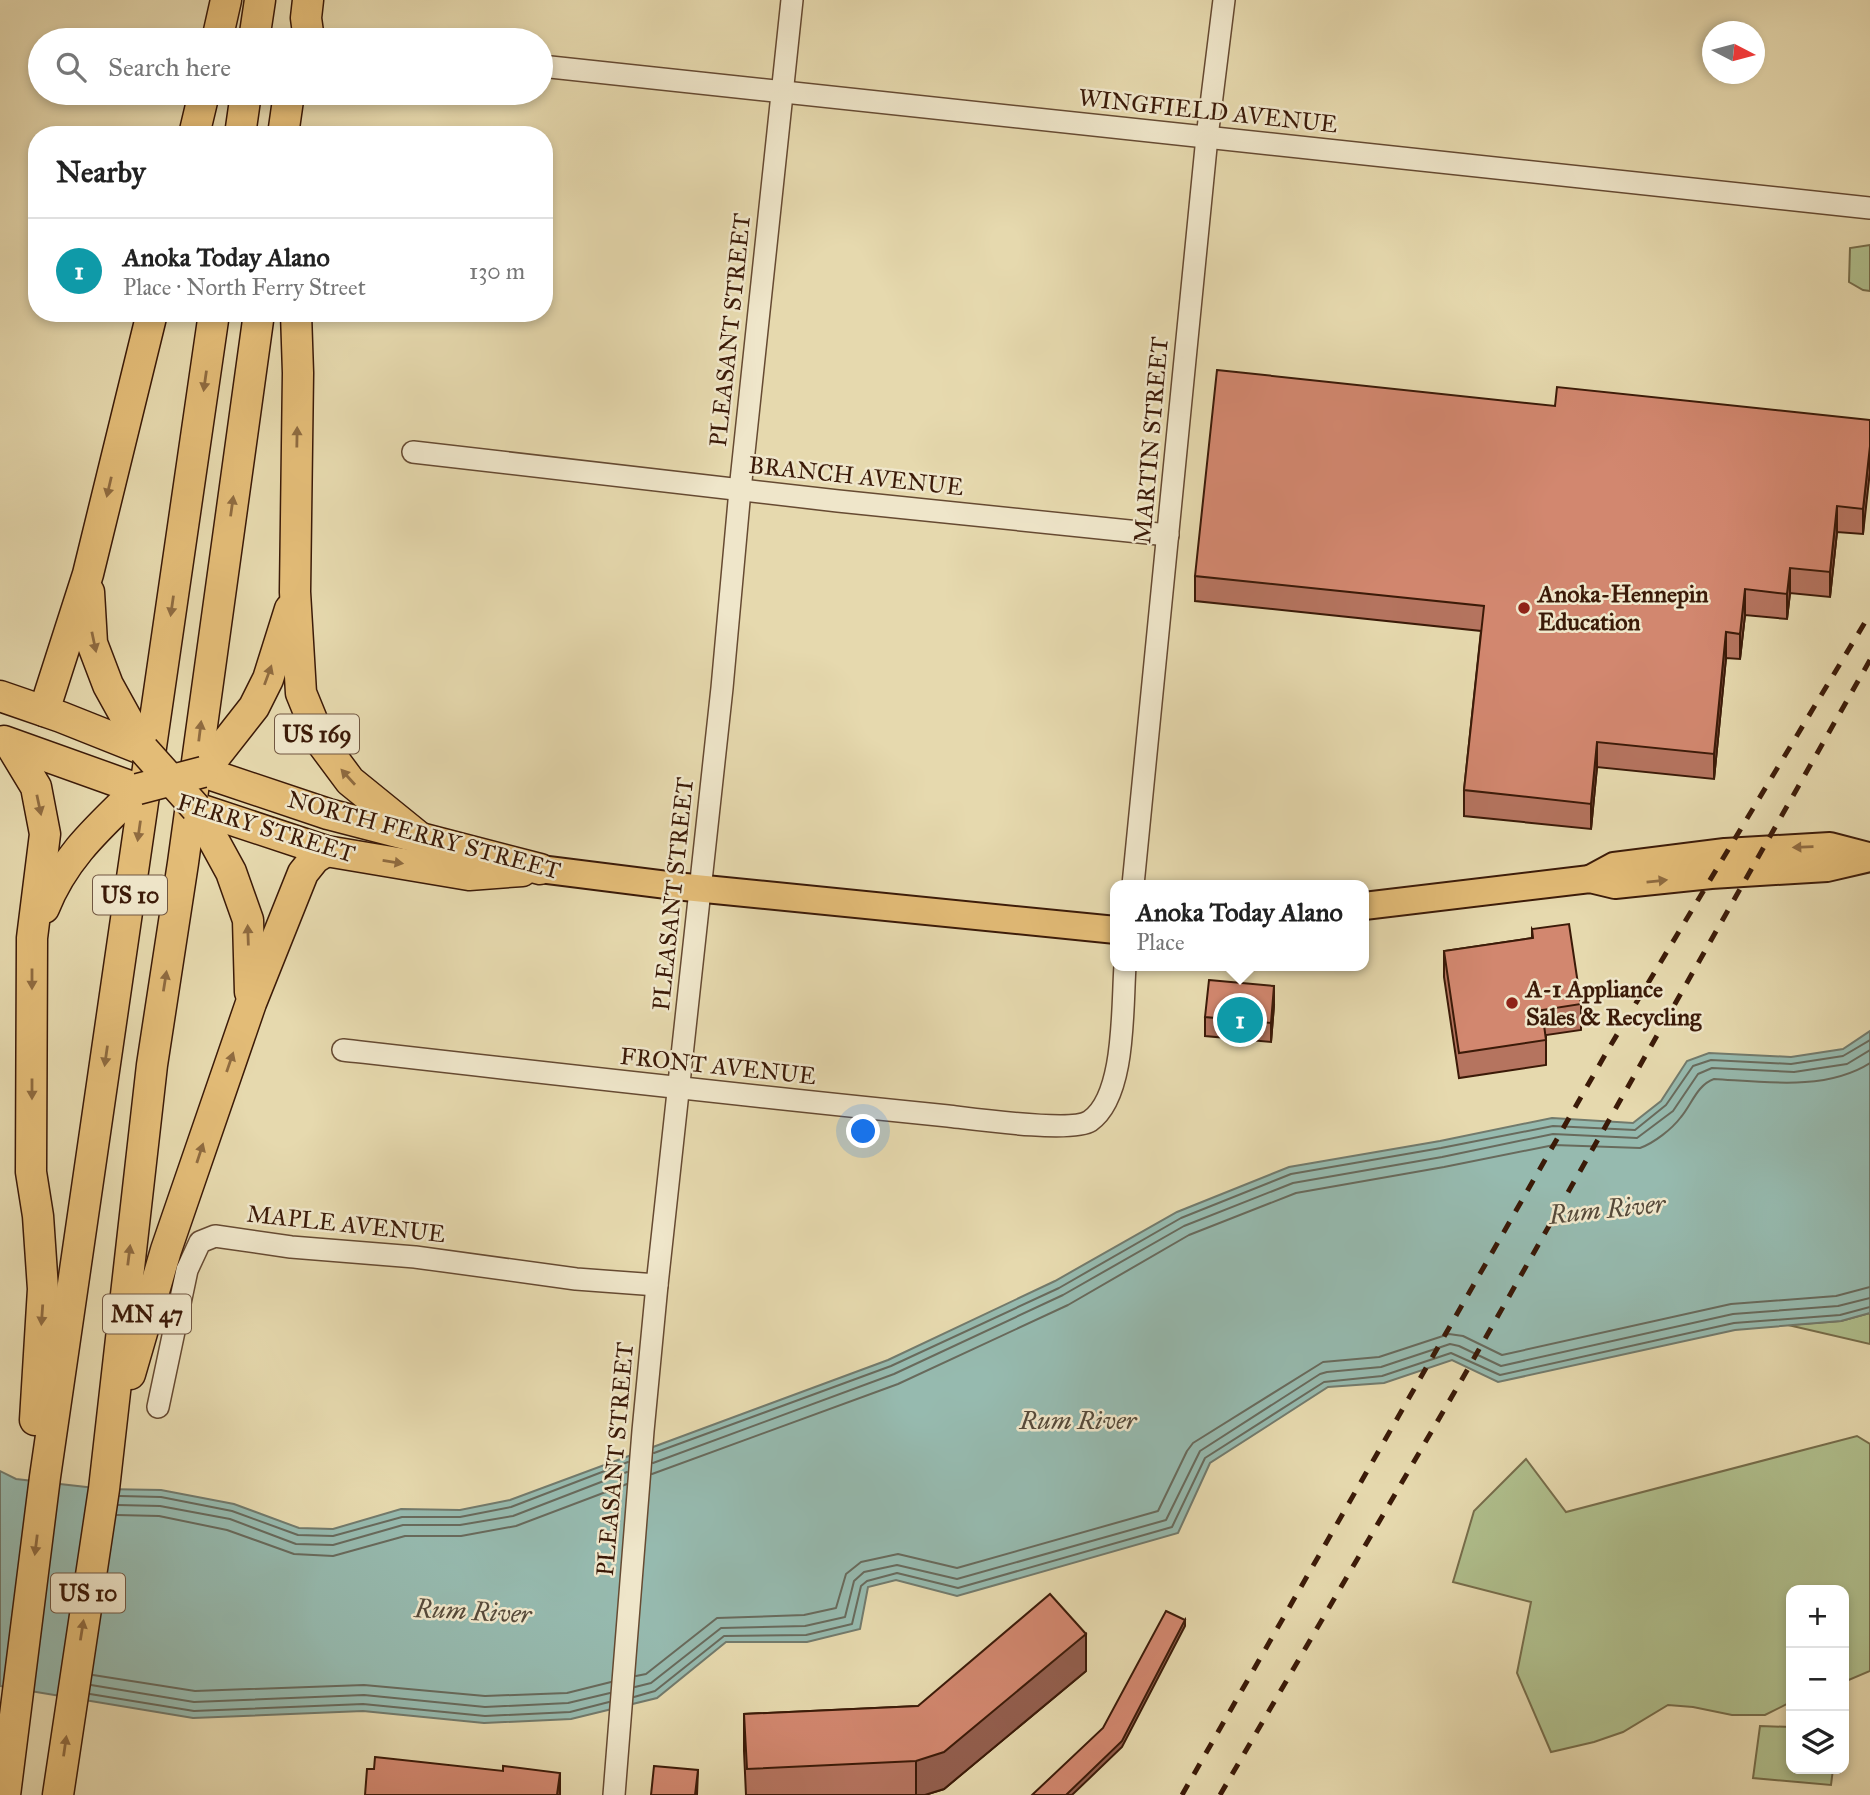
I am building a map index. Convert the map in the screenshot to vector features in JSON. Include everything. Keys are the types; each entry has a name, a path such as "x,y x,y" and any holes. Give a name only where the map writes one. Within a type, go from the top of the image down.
{"highway":[{"path":"220,28 226,0"},
{"path":"256,28 260,0"},
{"path":"196,126 201,105"},
{"path":"241,126 244,105"},
{"path":"284,126 287,105"},
{"path":"305,126 306,105"},
{"path":"44,711 88,574 150,322"},
{"name":"US 10","path":"5,1795 45,1478 213,322"},
{"name":"US 10","path":"58,1795 104,1489 152,1065 183,863 257,322"},
{"name":"US 169","path":"296,322 295,592 301,693 321,742 350,781 419,837"},
{"path":"88,574 92,643 108,685 144,750 196,808 231,872 248,920 251,1003"},
{"path":"32,939 53,884 82,843 138,789 203,772 254,707 268,679 295,592"},
{"name":"NORTH FERRY STREET","path":"0,696 203,772 328,814 540,869"},
{"path":"5,742 36,787 45,834 32,939 31,1172 38,1216 43,1289 34,1458 45,1478"},
{"name":"FERRY STREET","path":"5,742 243,826 326,851 469,875 540,869"},
{"name":"MN 47","path":"108,1444 120,1413 166,1250 251,1003 303,873 315,858 326,851"}],"main road":[{"path":"1369,905 1590,879 1614,866 1726,852 1830,846 1870,857"},
{"name":"NORTH FERRY STREET","path":"540,869 701,889 1110,929"}],"street":[{"name":"PLEASANT STREET","path":"614,1795 657,1285 701,889 792,0"},
{"name":"MARTIN STREET","path":"1134,880 1207,137 1224,0"},
{"name":"WINGFIELD AVENUE","path":"553,67 1870,208"},
{"name":"BRANCH AVENUE","path":"413,452 1168,535"},
{"name":"FRONT AVENUE","path":"343,1050 678,1089 1017,1123 1074,1126 1087,1123 1104,1109 1113,1084 1125,971"},
{"name":"MAPLE AVENUE","path":"158,1407 187,1270 200,1242 215,1236 291,1247 415,1257 576,1279 657,1285"}],"green space":[{"path":"1870,245 1870,291 1849,282 1850,248"},
{"path":"1870,1313 1870,1344 1788,1325 1841,1321"},
{"path":"1857,1436 1870,1444 1870,1671 1849,1680 1849,1585 1786,1585 1786,1704 1765,1715 1732,1715 1668,1705 1623,1732 1551,1752 1517,1673 1531,1602 1453,1582 1474,1511 1526,1459 1566,1512"},
{"path":"1760,1726 1786,1727 1786,1774 1832,1774 1831,1785 1753,1778"}],"water":[{"name":"Rum River","path":"1870,1031 1870,1313 1841,1321 1735,1330 1498,1382 1452,1360 1384,1383 1328,1387 1210,1463 1178,1533 957,1596 896,1580 868,1587 860,1629 807,1642 726,1642 657,1698 571,1719 484,1723 363,1711 193,1718 0,1686 0,1471 16,1479 104,1489 161,1490 234,1504 299,1528 333,1529 401,1509 460,1510 510,1500 888,1360 1055,1281 1177,1212 1289,1167 1552,1118 1633,1123 1661,1101 1687,1061 1709,1053 1791,1057 1843,1049"}],"building":[{"name":"Anoka-Hennepin Education","path":"1217,370 1555,406 1557,387 1870,420 1863,509 1837,506 1830,572 1790,568 1787,594 1745,589 1740,634 1726,632 1714,754 1597,742 1591,804 1464,790 1484,606 1195,576"},
{"name":"A-1 Appliance Sales & Recycling","path":"1569,924 1581,1004 1542,1010 1546,1040 1459,1053 1444,951 1533,938 1532,929"},
{"path":"1209,980 1274,986 1271,1023 1205,1017"},
{"path":"1050,1594 1086,1634 944,1752 916,1761 747,1769 744,1714 918,1706"},
{"path":"1166,1611 1185,1620 1122,1741 1066,1795 1032,1795 1103,1728"},
{"path":"375,1757 503,1771 503,1766 560,1773 557,1795 365,1795 367,1769 374,1769"},
{"path":"654,1766 698,1770 695,1795 651,1795"}],"railway":[{"path":"1182,1795 1609,1048 1870,614"},
{"path":"1220,1795 1465,1374 1870,660"}],"place":[{"name":"Anoka-Hennepin Education","path":"1524,608"},
{"name":"A-1 Appliance Sales & Recycling","path":"1512,1003"},
{"name":"Anoka Today Alano","path":"1240,1020"}]}
